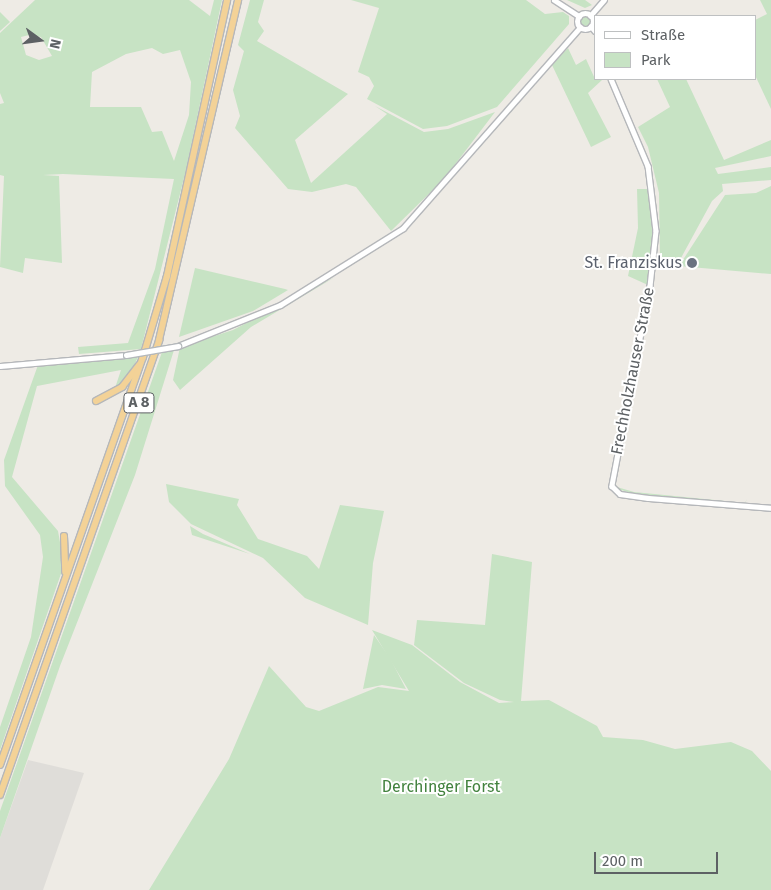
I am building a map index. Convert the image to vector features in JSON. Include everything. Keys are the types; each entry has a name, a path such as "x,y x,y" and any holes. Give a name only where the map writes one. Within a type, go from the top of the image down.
{"highway":[{"name":"A 8","path":"0,765 143,357 167,276 227,0"},
{"name":"A 8","path":"0,795 160,340 238,0"},
{"path":"96,401 122,388 143,357"},
{"path":"64,536 64,584"}],"main road":[{"path":"554,0 579,16 590,16 593,28 580,27"},
{"path":"0,366 126,355 178,346 280,305 403,228 580,27 579,16"}],"street":[{"path":"590,16 604,0"},
{"name":"Frechholzhauser Straße","path":"611,80 648,166 656,231 650,286 613,472 614,491 771,508"}],"shaded area":[{"path":"28,760 84,773 43,890 0,890 0,838"}],"green space":[{"path":"35,0 189,0 210,16 214,0 222,0 186,170 141,349 79,354 78,347 128,343 155,269 174,179 63,174 43,175 59,176 62,263 25,258 23,273 0,267 4,176 0,175 0,104 4,103 0,93 0,33","holes":["29,35 41,37 52,56 39,60 26,55 21,37","152,48 163,54 180,50 191,82 189,115 174,161 162,131 152,132 141,107 90,107 92,72 126,54"]},
{"path":"250,0 264,0 258,22 264,31 257,41 348,94 295,140 311,183 387,114 375,106 424,132 448,129 495,112 444,179 391,231 356,187 346,184 312,192 288,189 235,128 240,116 233,90 244,51 238,45"},
{"path":"351,0 526,0 545,14 563,12 569,16 569,24 497,107 447,126 423,129 367,99 374,86 369,77 358,72 379,8"},
{"path":"567,0 585,0 592,5 585,8"},
{"path":"760,0 771,0 771,109 756,77 756,20 767,14"},
{"path":"0,12 10,22 0,31"},
{"path":"585,15 591,21 585,27 579,21"},
{"path":"568,48 576,65 586,59 594,80 602,80 588,93 611,137 591,147 552,65"},
{"path":"657,80 686,80 724,160 771,140 771,156 715,168 718,174 771,167 771,180 722,184 723,191 712,201 681,258 671,262 660,257 659,193 648,147 638,127 670,107"},
{"path":"771,186 771,274 679,266 725,195 756,193"},
{"path":"637,189 651,189 653,229 648,285 628,276 638,228"},
{"path":"195,268 288,290 253,311 179,337"},
{"path":"335,277 251,327 180,390 173,380 180,347 233,330"},
{"path":"174,350 135,475 60,666 0,838 0,811 162,352"},
{"path":"138,357 128,379 114,391 121,370 37,386 12,477 58,531 64,565 0,750 0,727 31,637 43,557 40,535 5,486 4,460 38,365"},
{"path":"166,484 239,499 237,505 258,539 307,556 319,569 340,505 384,511 373,563 368,625 305,598 263,558 191,524 169,502"},
{"path":"617,487 634,492 745,503 634,494"},
{"path":"190,526 203,534 250,554 192,535"},
{"name":"Derchinger Forst","path":"492,554 532,562 521,701 549,700 597,726 603,737 643,740 675,749 731,742 752,751 771,771 771,890 149,890 229,759 269,666 306,707 319,711 378,687 409,691 372,630 412,645 460,682 499,703 514,702 500,700 464,683 414,645 417,620 485,625"},
{"path":"374,635 390,658 406,689 382,685 363,689"}],"place":[{"name":"St. Franziskus","path":"692,263"}]}
